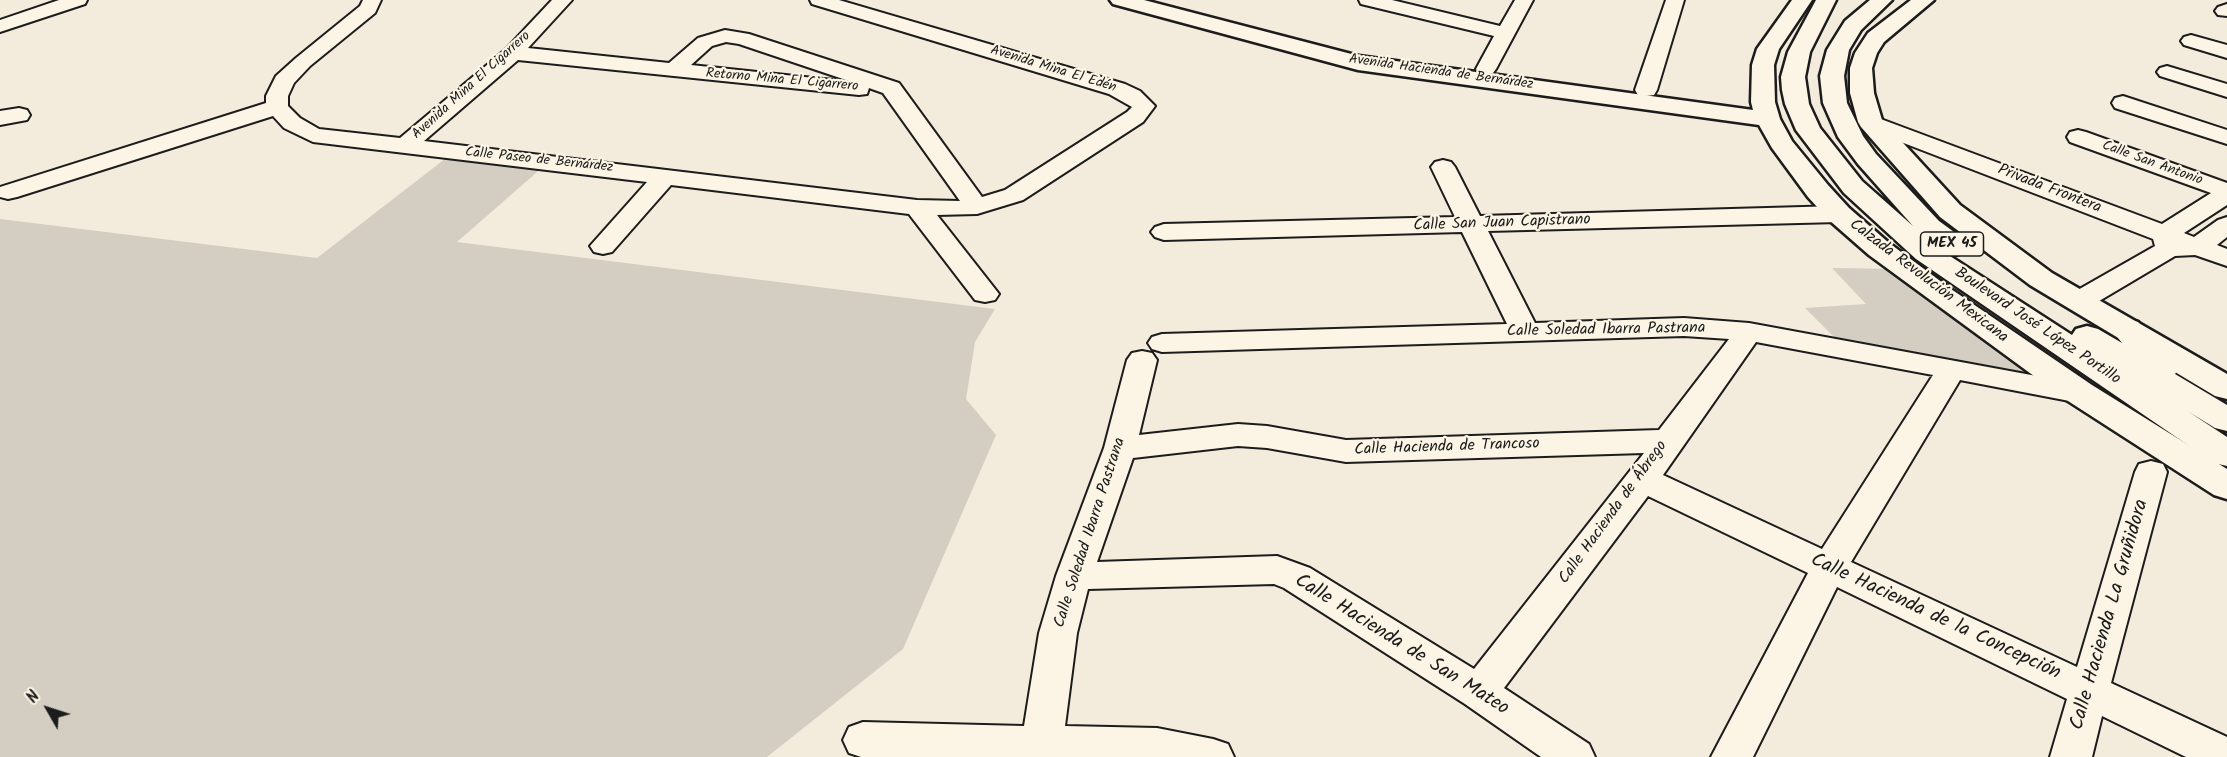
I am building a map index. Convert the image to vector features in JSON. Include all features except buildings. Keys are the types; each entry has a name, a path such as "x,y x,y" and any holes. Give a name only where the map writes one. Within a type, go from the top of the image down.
{"street":[{"path":"0,26 78,0"},
{"path":"8,192 277,107 277,96 284,81 303,62 361,16 368,9 372,0"},
{"name":"Avenida Mina El Cigarrero","path":"405,146 513,53 563,0"},
{"name":"Avenida Mina El Edén","path":"819,0 1117,89 1132,96 1144,106 1135,117 1014,195 967,208"},
{"name":"Avenida Hacienda de Bernárdez","path":"1120,0 1358,63 1766,110"},
{"name":"Avenida Hacienda de Bernárdez","path":"1163,0 1367,52 1725,101 1766,110"},
{"path":"1368,0 1505,33"},
{"path":"1486,69 1524,0"},
{"path":"1646,90 1675,0"},
{"name":"Calzada Revolución Mexicana","path":"1802,0 1773,39 1763,65 1766,110 1781,143 1839,214 1879,249 1940,295 2080,393 2227,486"},
{"name":"Boulevard José López Portillo","path":"1826,0 1799,52 1793,77 1797,104 1808,130 1847,180 1926,253 2167,398 2221,406"},
{"name":"Boulevard José López Portillo","path":"1882,0 1853,26 1843,39 1833,64 1835,103 1851,137 1929,227 2023,297 2167,398 2227,454"},
{"path":"1924,0 1876,38 1866,53 1861,68 1862,93 1870,122 1950,211 2041,279 2127,329 2221,406"},
{"path":"1784,26 1784,46 1793,77"},
{"name":"Retorno Mina El Cigarrero","path":"674,70 705,42 725,36 742,38 891,88"},
{"path":"2191,41 2227,52"},
{"name":"Retorno Mina El Cigarrero","path":"513,53 844,89 891,88"},
{"path":"2167,72 2227,91"},
{"path":"891,88 967,208"},
{"path":"2123,103 2227,137"},
{"name":"Calle Paseo de Bernárdez","path":"277,107 292,123 313,135 917,207 967,208"},
{"name":"Privada Frontera","path":"1870,122 2167,242"},
{"name":"Calle San Antonio","path":"2078,136 2227,192"},
{"path":"1443,167 1525,332"},
{"path":"603,246 666,176"},
{"path":"2079,301 2167,242 2227,192"},
{"path":"917,207 985,294"},
{"name":"Calle San Juan Capistrano","path":"1164,232 1839,214"},
{"path":"2197,246 2227,225"},
{"path":"2167,242 2197,246 2227,258"},
{"name":"Calle Soledad Ibarra Pastrana","path":"1042,743 1058,633 1074,576 1152,351 1525,332 1684,327 1749,332 2080,393"},
{"path":"2127,329 2167,398"},
{"name":"Calle Hacienda de Ábrego","path":"1479,692 1643,479 1668,441 1749,332"},
{"path":"1732,757 1829,568 1951,371"},
{"name":"Calle Hacienda de Trancoso","path":"1120,448 1238,435 1267,436 1346,451 1368,452 1668,441"},
{"name":"Calle Hacienda La Gruñidora","path":"2071,757 2151,472"},
{"name":"Calle Hacienda de la Concepción","path":"1643,479 2227,757"},
{"name":"Calle Hacienda de San Mateo","path":"1074,576 1277,570 1297,578 1479,692 1574,757"},
{"path":"863,740 1157,746 1213,757"}],"shaded area":[{"path":"450,155 544,166 457,242 995,309 975,342 966,399 996,435 903,649 767,757 0,757 0,219 317,258"},
{"path":"1832,268 1896,269 2040,381 1835,338 1805,308 1866,304"}]}
